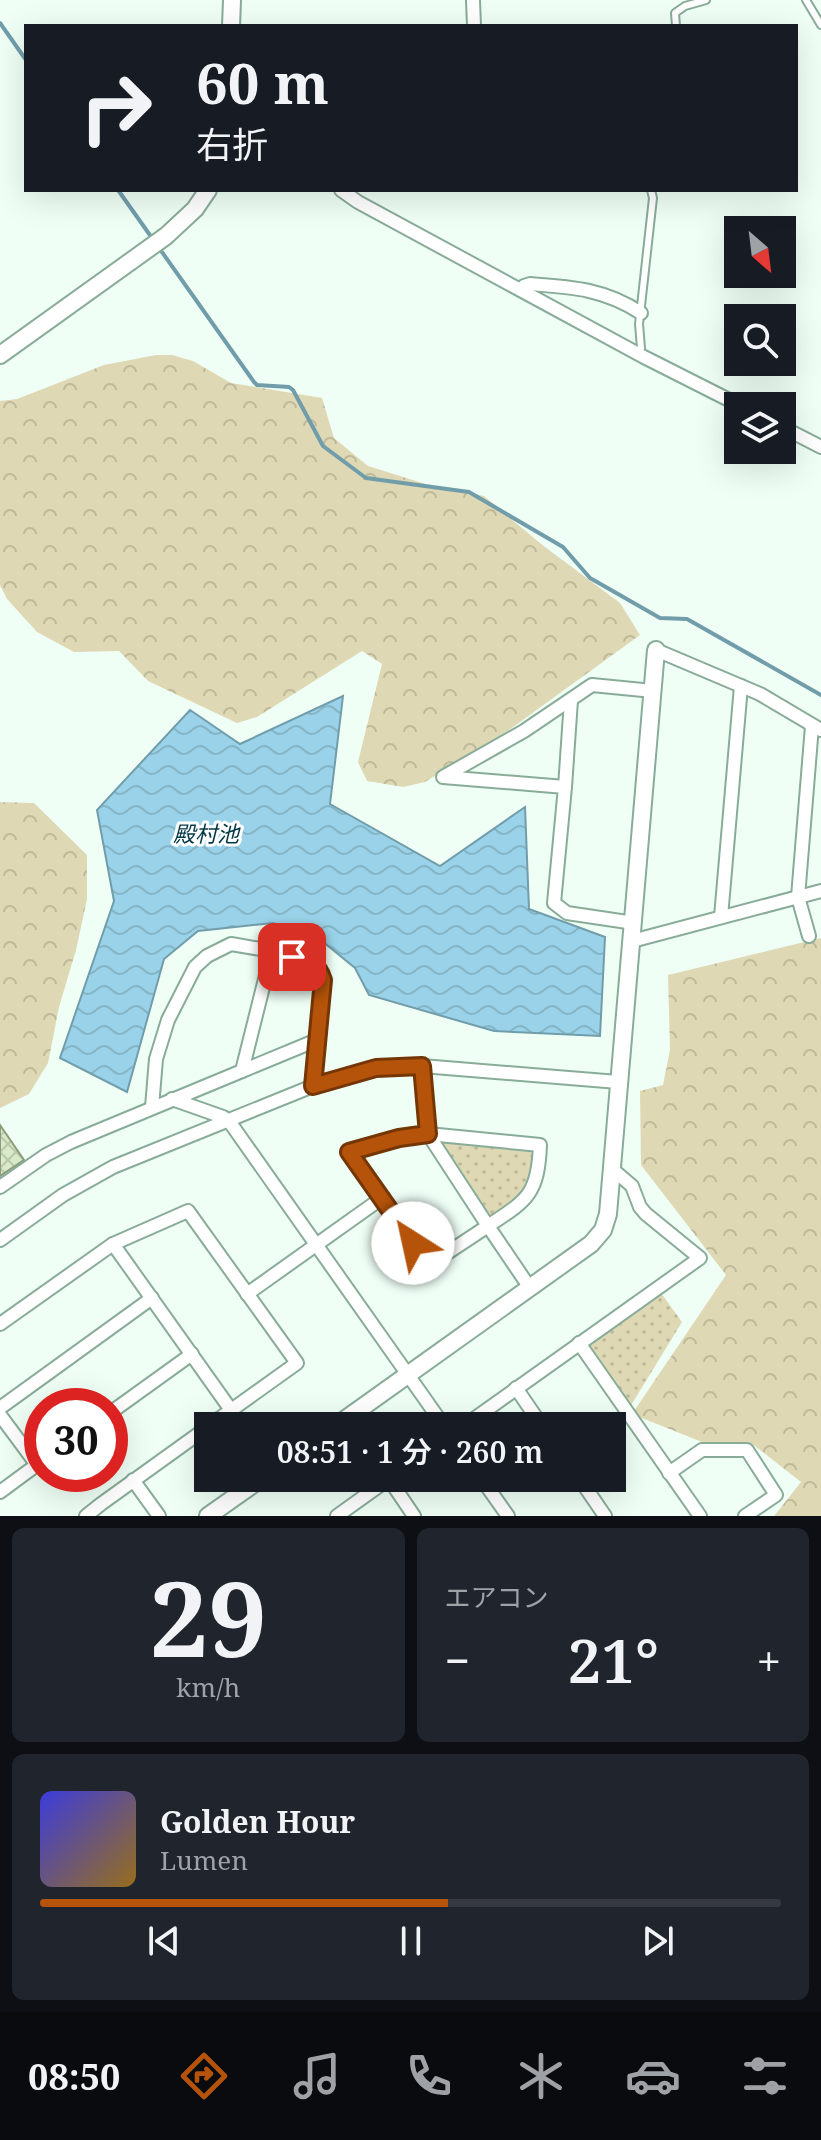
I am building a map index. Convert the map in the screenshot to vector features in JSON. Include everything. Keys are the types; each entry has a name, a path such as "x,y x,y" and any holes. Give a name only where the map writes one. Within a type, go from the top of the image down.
{"street":[{"path":"231,24 232,0"},
{"path":"473,0 474,24"},
{"path":"0,355 166,236 195,209 207,192"},
{"path":"344,192 724,397"},
{"path":"521,290 530,284 581,288 611,296 641,313"},
{"path":"796,434 821,447"},
{"path":"356,1412 591,1244 603,1230 608,1214 656,650 760,694 817,728 798,897 809,936"},
{"path":"565,787 443,777 524,731 592,685 653,691"},
{"path":"721,917 741,686"},
{"path":"571,700 554,903 567,913 634,923"},
{"path":"632,941 821,891"},
{"path":"152,1107 156,1059 168,1020 195,967 207,956 231,944 272,951 311,962 318,967 323,980 313,1086"},
{"path":"242,1071 272,951"},
{"path":"0,1187 46,1155 71,1142 317,1040"},
{"path":"0,1240 85,1182 113,1167 313,1086 376,1068 422,1066 618,1082"},
{"path":"422,1066 428,1134 530,1288"},
{"path":"172,1099 229,1121 434,1412"},
{"path":"428,1134 540,1145 531,1192 520,1205 429,1265 349,1152 399,1138 428,1134"},
{"path":"483,1412 700,1258 646,1214 632,1186 611,1168"},
{"path":"247,1294 382,1198"},
{"path":"0,1324 113,1244 188,1211 297,1363 228,1412"},
{"path":"113,1244 231,1410"},
{"path":"0,1408 152,1298"},
{"path":"579,1343 700,1516"},
{"path":"128,1400 192,1354"},
{"path":"516,1388 532,1412"},
{"path":"0,1415 24,1445"},
{"path":"86,1516 194,1437"},
{"path":"669,1473 702,1450 747,1450 776,1495 745,1516"},
{"path":"0,1492 24,1474"},
{"path":"133,1480 159,1516"},
{"path":"208,1516 242,1492"},
{"path":"337,1516 370,1492"},
{"path":"399,1492 414,1516"},
{"path":"491,1492 508,1516"},
{"path":"589,1492 605,1516"}],"lane":[{"path":"676,24 675,13 678,9 706,0"},
{"path":"806,0 821,25"},
{"path":"638,353 641,348 639,324 652,192"}],"green space":[{"path":"172,355 193,361 231,383 322,398 334,438 368,466 432,486 484,496 541,544 620,603 640,635 509,730 425,782 403,787 367,781 358,762 382,664 362,651 257,717 237,723 148,681 119,651 74,652 37,632 7,599 0,585 0,401 17,399 104,365"},
{"path":"0,802 34,803 87,855 87,899 48,1063 29,1094 0,1108"},
{"path":"821,938 821,1516 774,1516 801,1482 751,1443 702,1442 632,1414 726,1275 641,1165 640,1091 663,1085 670,1050 668,975"},
{"path":"443,1142 529,1150 533,1153 522,1190 494,1216 488,1216"},
{"path":"661,1293 682,1322 630,1407 590,1343"}],"water":[{"name":"殿村池","path":"343,696 330,804 440,866 525,807 529,909 605,937 600,1036 494,1031 369,995 355,968 317,937 273,923 198,931 164,959 127,1092 60,1058 114,901 97,810 190,710 240,744"}],"building":[{"path":"0,1125 24,1160 0,1176"}],"waterway":[{"path":"0,23 24,57"},
{"path":"119,192 152,238"},
{"path":"157,245 254,382 293,390 323,446 366,478 469,492 563,547 590,578 660,618 687,619 821,695"}],"route":[{"path":"292,957 318,967 323,980 313,1086 376,1068 422,1066 428,1134 399,1138 349,1152 413,1243"}]}
